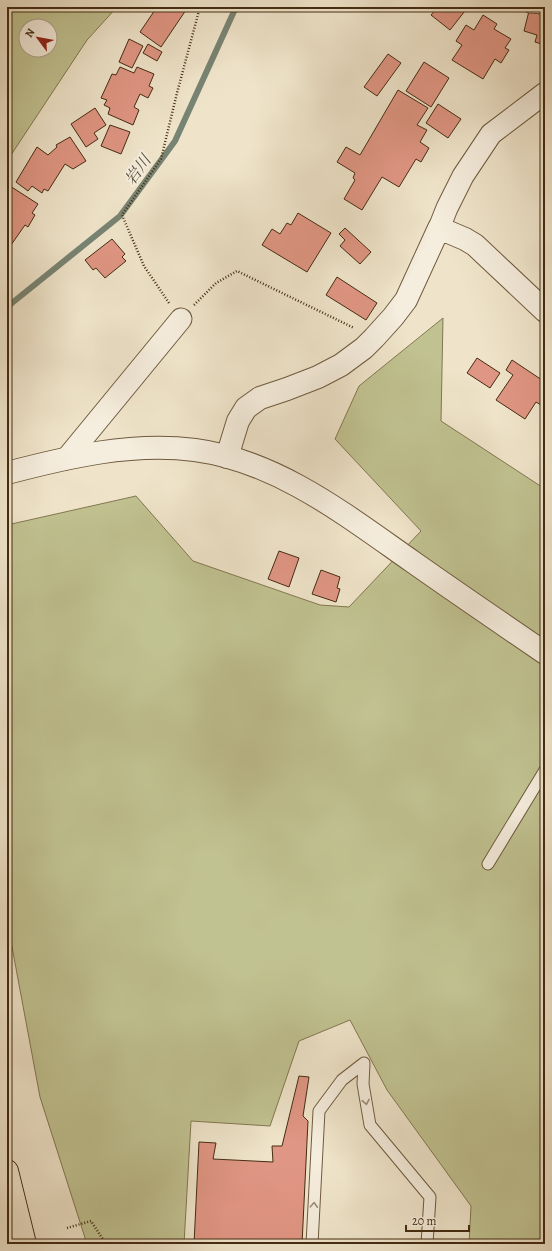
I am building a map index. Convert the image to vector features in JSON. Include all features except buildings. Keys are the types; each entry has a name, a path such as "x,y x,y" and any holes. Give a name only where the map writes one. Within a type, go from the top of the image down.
{"highway":[{"path":"7,1171 25,1244"}],"street":[{"path":"227,457 238,421 246,408 260,398 318,377 341,365 364,348 393,317 406,300 463,176 491,134 545,93"},
{"path":"439,228 475,245 545,311"},
{"path":"66,459 181,319"},
{"path":"7,473 66,459 116,450 161,448 195,450 227,457 260,468 293,484 349,518 545,653"}],"lane":[{"path":"529,7 545,8"},
{"path":"488,864 545,770"},
{"path":"312,1244 319,1111 342,1080 364,1063 362,1084 370,1125 430,1197 427,1244"}],"path":[{"path":"200,7 176,93 161,159 122,215 144,266 181,319 216,283 237,271 374,338"},
{"path":"68,1228 91,1221 106,1244"}],"green space":[{"path":"7,7 117,7 87,40 7,161"},
{"path":"443,318 441,421 545,489 545,1244 469,1244 471,1206 387,1090 350,1020 299,1041 270,1126 191,1121 184,1244 87,1244 40,1097 7,920 7,525 136,496 193,561 320,605 349,607 421,531 335,439 359,386"}],"waterway":[{"name":"岩川","path":"7,307 120,216 175,141 236,7"}]}
